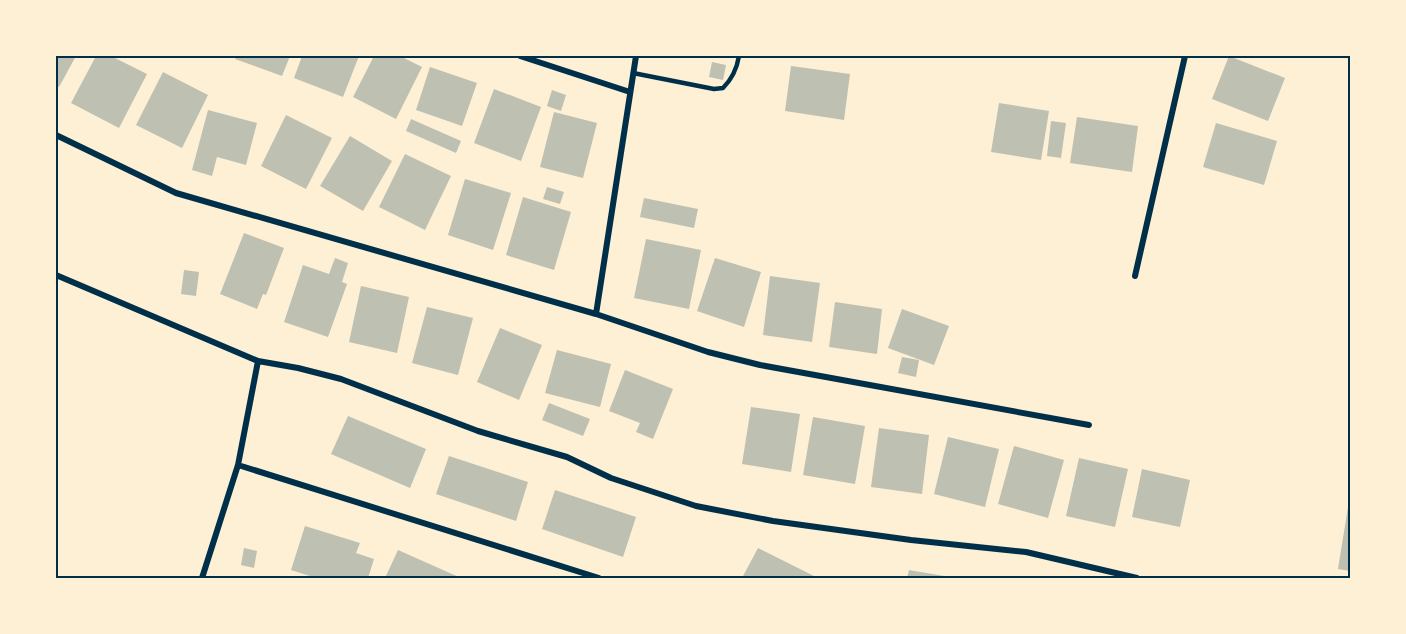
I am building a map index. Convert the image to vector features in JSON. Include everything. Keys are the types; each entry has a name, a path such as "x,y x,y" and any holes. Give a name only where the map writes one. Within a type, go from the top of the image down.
{"street":[{"path":"520,56 630,92"},
{"path":"596,314 636,56"},
{"path":"1135,276 1185,56"},
{"path":"56,135 176,193 596,314 734,360 1089,425"},
{"path":"56,275 258,361 341,379 478,431 567,457 611,478 696,506 773,521 888,537 1026,552 1137,579"},
{"path":"202,579 238,465 258,361"},
{"path":"238,465 599,579"}],"lane":[{"path":"633,73 714,89 723,88 732,78 739,56"}],"building":[{"path":"56,56 76,56 59,87 56,85"},
{"path":"96,56 111,56 147,74 119,128 71,103"},
{"path":"237,56 290,56 282,76 235,59"},
{"path":"302,56 359,56 343,97 294,78"},
{"path":"374,56 400,56 422,67 396,119 353,97"},
{"path":"1229,56 1285,78 1268,121 1212,99"},
{"path":"712,62 726,65 723,80 709,77"},
{"path":"791,66 850,74 844,120 785,111"},
{"path":"430,67 477,83 462,126 416,110"},
{"path":"163,72 208,95 182,148 136,125"},
{"path":"494,89 541,107 521,161 474,143"},
{"path":"552,90 566,95 561,111 547,106"},
{"path":"999,103 1049,111 1041,160 991,152"},
{"path":"208,110 257,123 246,165 217,157 212,176 192,170"},
{"path":"554,112 597,123 583,178 540,167"},
{"path":"286,115 332,138 306,189 261,166"},
{"path":"1077,117 1138,126 1132,172 1070,163"},
{"path":"411,119 461,141 456,153 406,131"},
{"path":"1051,121 1066,123 1061,158 1047,156"},
{"path":"1216,123 1277,141 1264,185 1203,167"},
{"path":"350,136 392,161 363,211 320,186"},
{"path":"405,154 451,176 425,230 379,207"},
{"path":"465,179 511,193 493,250 448,235"},
{"path":"547,187 564,192 560,204 543,199"},
{"path":"523,197 571,212 554,270 506,255"},
{"path":"644,198 698,209 694,228 640,217"},
{"path":"244,233 284,248 266,295 263,294 257,309 220,294"},
{"path":"646,239 701,250 689,309 634,298"},
{"path":"335,258 348,263 342,282 347,284 328,337 284,322 303,265 329,274"},
{"path":"715,258 761,272 744,327 697,311"},
{"path":"184,270 199,272 196,296 181,294"},
{"path":"770,276 820,283 812,342 763,335"},
{"path":"361,286 409,297 397,353 349,342"},
{"path":"835,302 882,309 877,354 829,347"},
{"path":"427,307 473,318 458,375 412,363"},
{"path":"902,309 949,326 934,365 888,348"},
{"path":"500,328 542,345 519,400 477,382"},
{"path":"557,350 611,364 600,407 545,393"},
{"path":"902,357 919,360 916,377 898,373"},
{"path":"625,370 673,389 653,439 636,432 640,423 609,411"},
{"path":"549,403 590,419 583,436 542,420"},
{"path":"751,407 800,414 791,472 742,464"},
{"path":"348,416 426,449 410,488 331,454"},
{"path":"813,417 865,426 855,484 803,475"},
{"path":"879,428 929,435 922,494 871,487"},
{"path":"948,437 999,449 985,507 934,494"},
{"path":"1014,446 1064,460 1048,518 998,504"},
{"path":"449,456 528,482 516,521 436,494"},
{"path":"1079,458 1128,469 1115,527 1066,516"},
{"path":"1142,469 1190,480 1180,527 1132,517"},
{"path":"555,490 636,517 623,557 542,529"},
{"path":"1348,507 1350,507 1350,571 1338,569"},
{"path":"305,526 360,543 356,553 374,559 368,578 316,578 291,570"},
{"path":"244,548 257,551 254,568 241,565"},
{"path":"758,548 818,578 742,578"},
{"path":"398,550 461,578 385,578"},
{"path":"909,570 950,577 950,578 907,578"}]}
